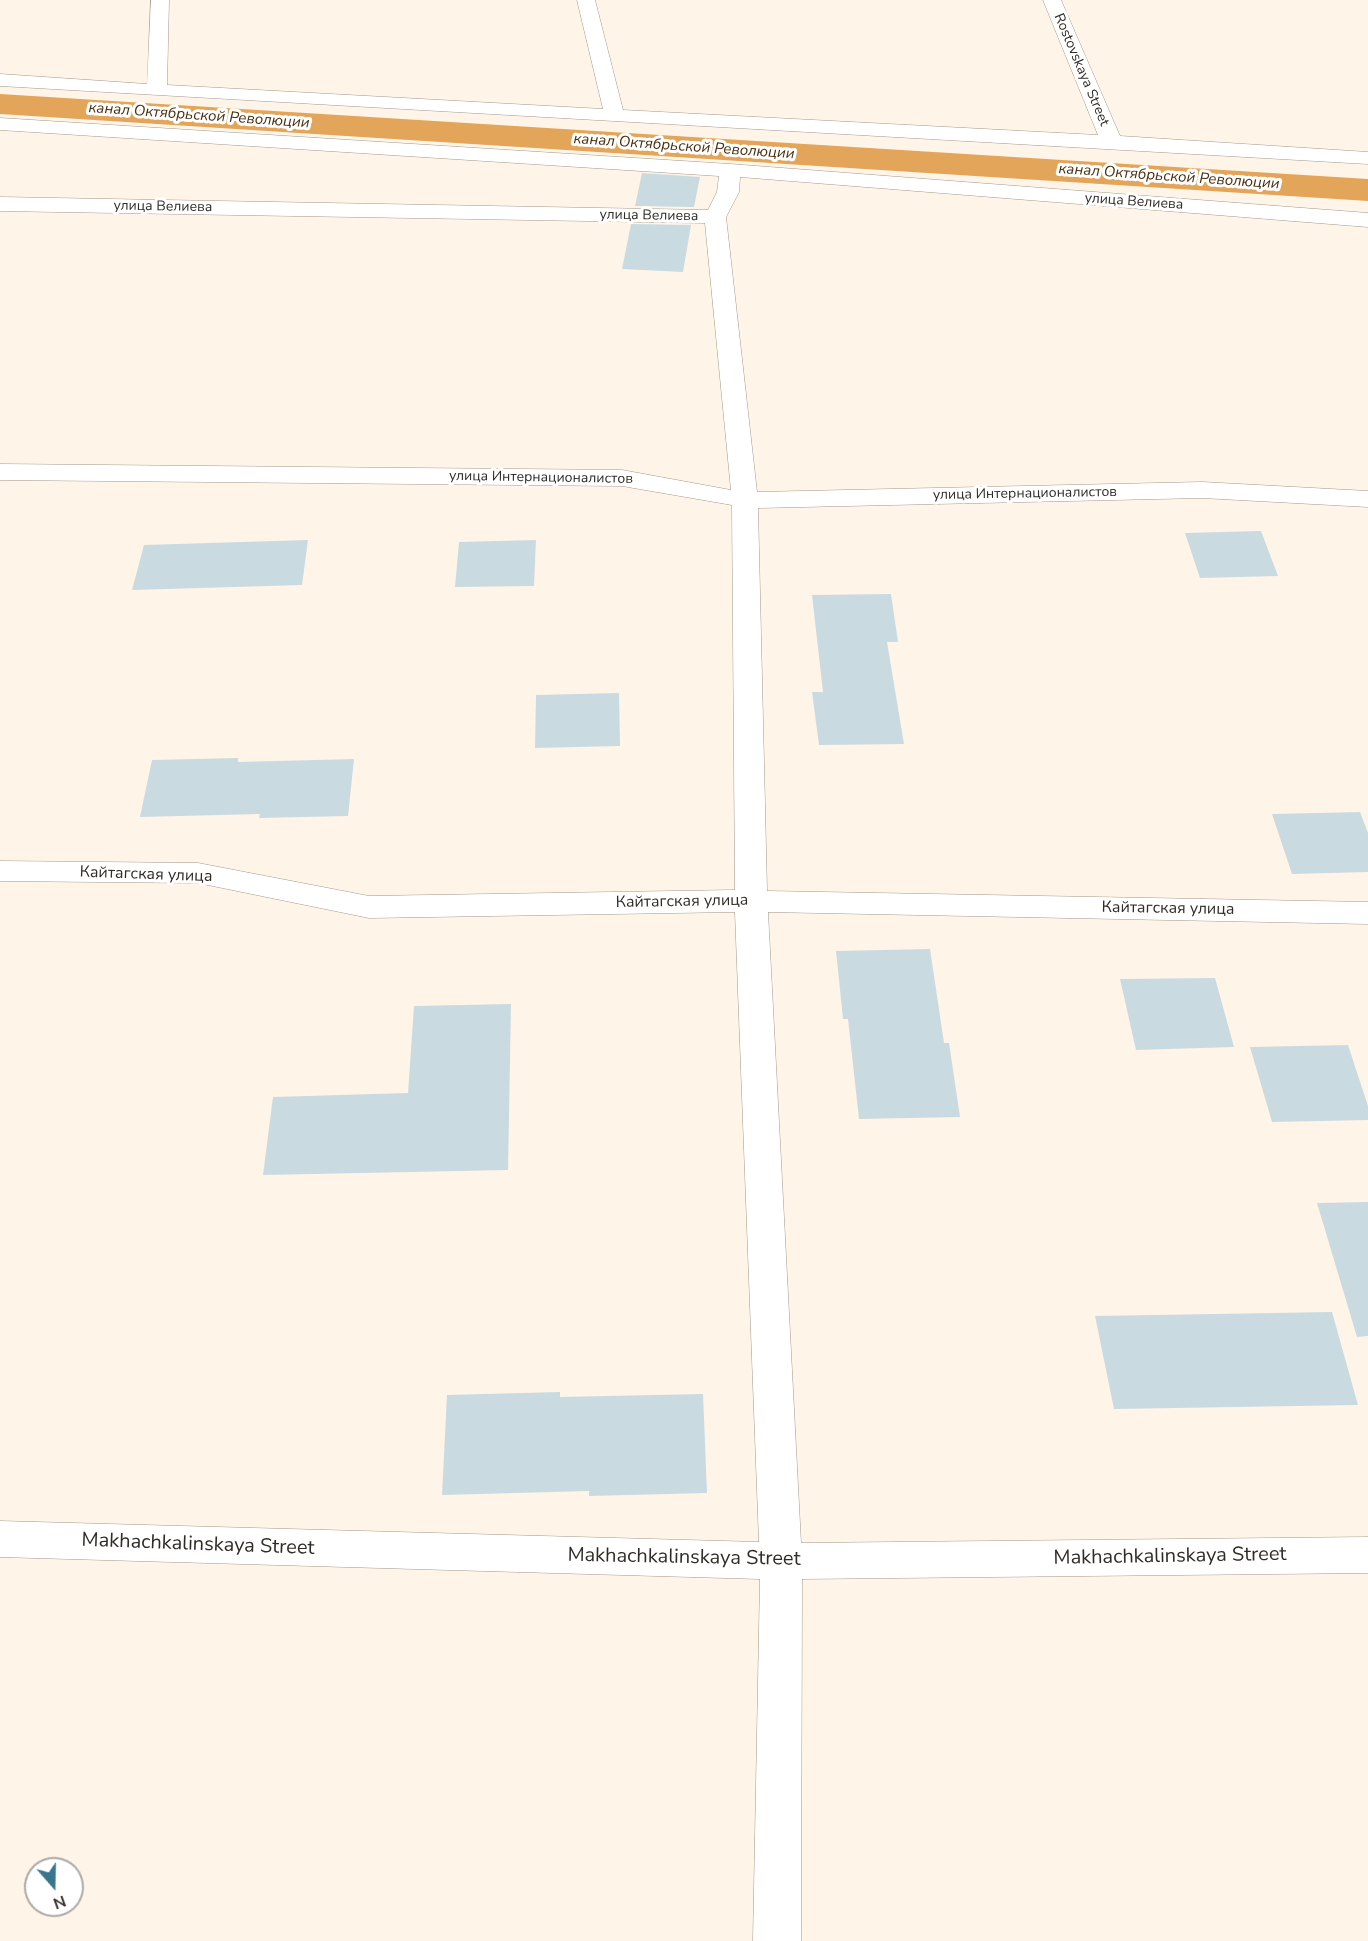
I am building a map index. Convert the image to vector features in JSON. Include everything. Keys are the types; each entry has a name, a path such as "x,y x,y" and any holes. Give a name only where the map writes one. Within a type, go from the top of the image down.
{"street":[{"path":"157,91 160,0"},
{"path":"586,0 615,117"},
{"name":"Rostovskaya Street","path":"1052,0 1110,140"},
{"path":"0,80 615,117 1110,140 1368,158"},
{"path":"0,123 730,170"},
{"name":"улица Велиева","path":"0,204 715,218 728,192 730,170 1368,220"},
{"path":"715,218 745,500 751,901 781,1561 777,1941"},
{"name":"улица Интернационалистов","path":"0,472 622,478 745,500 1202,490 1368,499"},
{"name":"Кайтагская улица","path":"0,871 198,873 369,907 751,901 1368,913"},
{"name":"Makhachkalinskaya Street","path":"0,1539 781,1561 1368,1555"}],"building":[{"path":"642,173 700,177 694,207 635,206"},
{"path":"631,224 691,225 683,272 622,269"},
{"path":"1261,531 1278,576 1200,578 1185,533"},
{"path":"308,540 302,585 132,590 144,545"},
{"path":"536,540 534,586 455,587 459,542"},
{"path":"891,594 898,642 887,642 904,744 819,745 812,692 823,692 812,595"},
{"path":"619,693 620,746 535,748 536,695"},
{"path":"238,758 238,762 354,759 348,816 259,818 260,814 140,817 152,760"},
{"path":"1360,812 1368,833 1368,872 1292,874 1272,814"},
{"path":"930,949 944,1043 949,1043 960,1117 859,1119 848,1019 843,1019 836,951"},
{"path":"1215,978 1234,1047 1136,1050 1120,979"},
{"path":"511,1004 508,1170 263,1175 273,1097 408,1093 414,1006"},
{"path":"1348,1045 1368,1106 1368,1120 1272,1122 1250,1047"},
{"path":"1368,1202 1368,1336 1357,1337 1317,1203"},
{"path":"1332,1312 1358,1405 1114,1409 1095,1316"},
{"path":"560,1392 560,1397 703,1394 707,1493 589,1496 589,1491 442,1495 447,1395"}],"waterway":[{"name":"канал Октябрьской Революции","path":"0,104 1368,190"}]}
